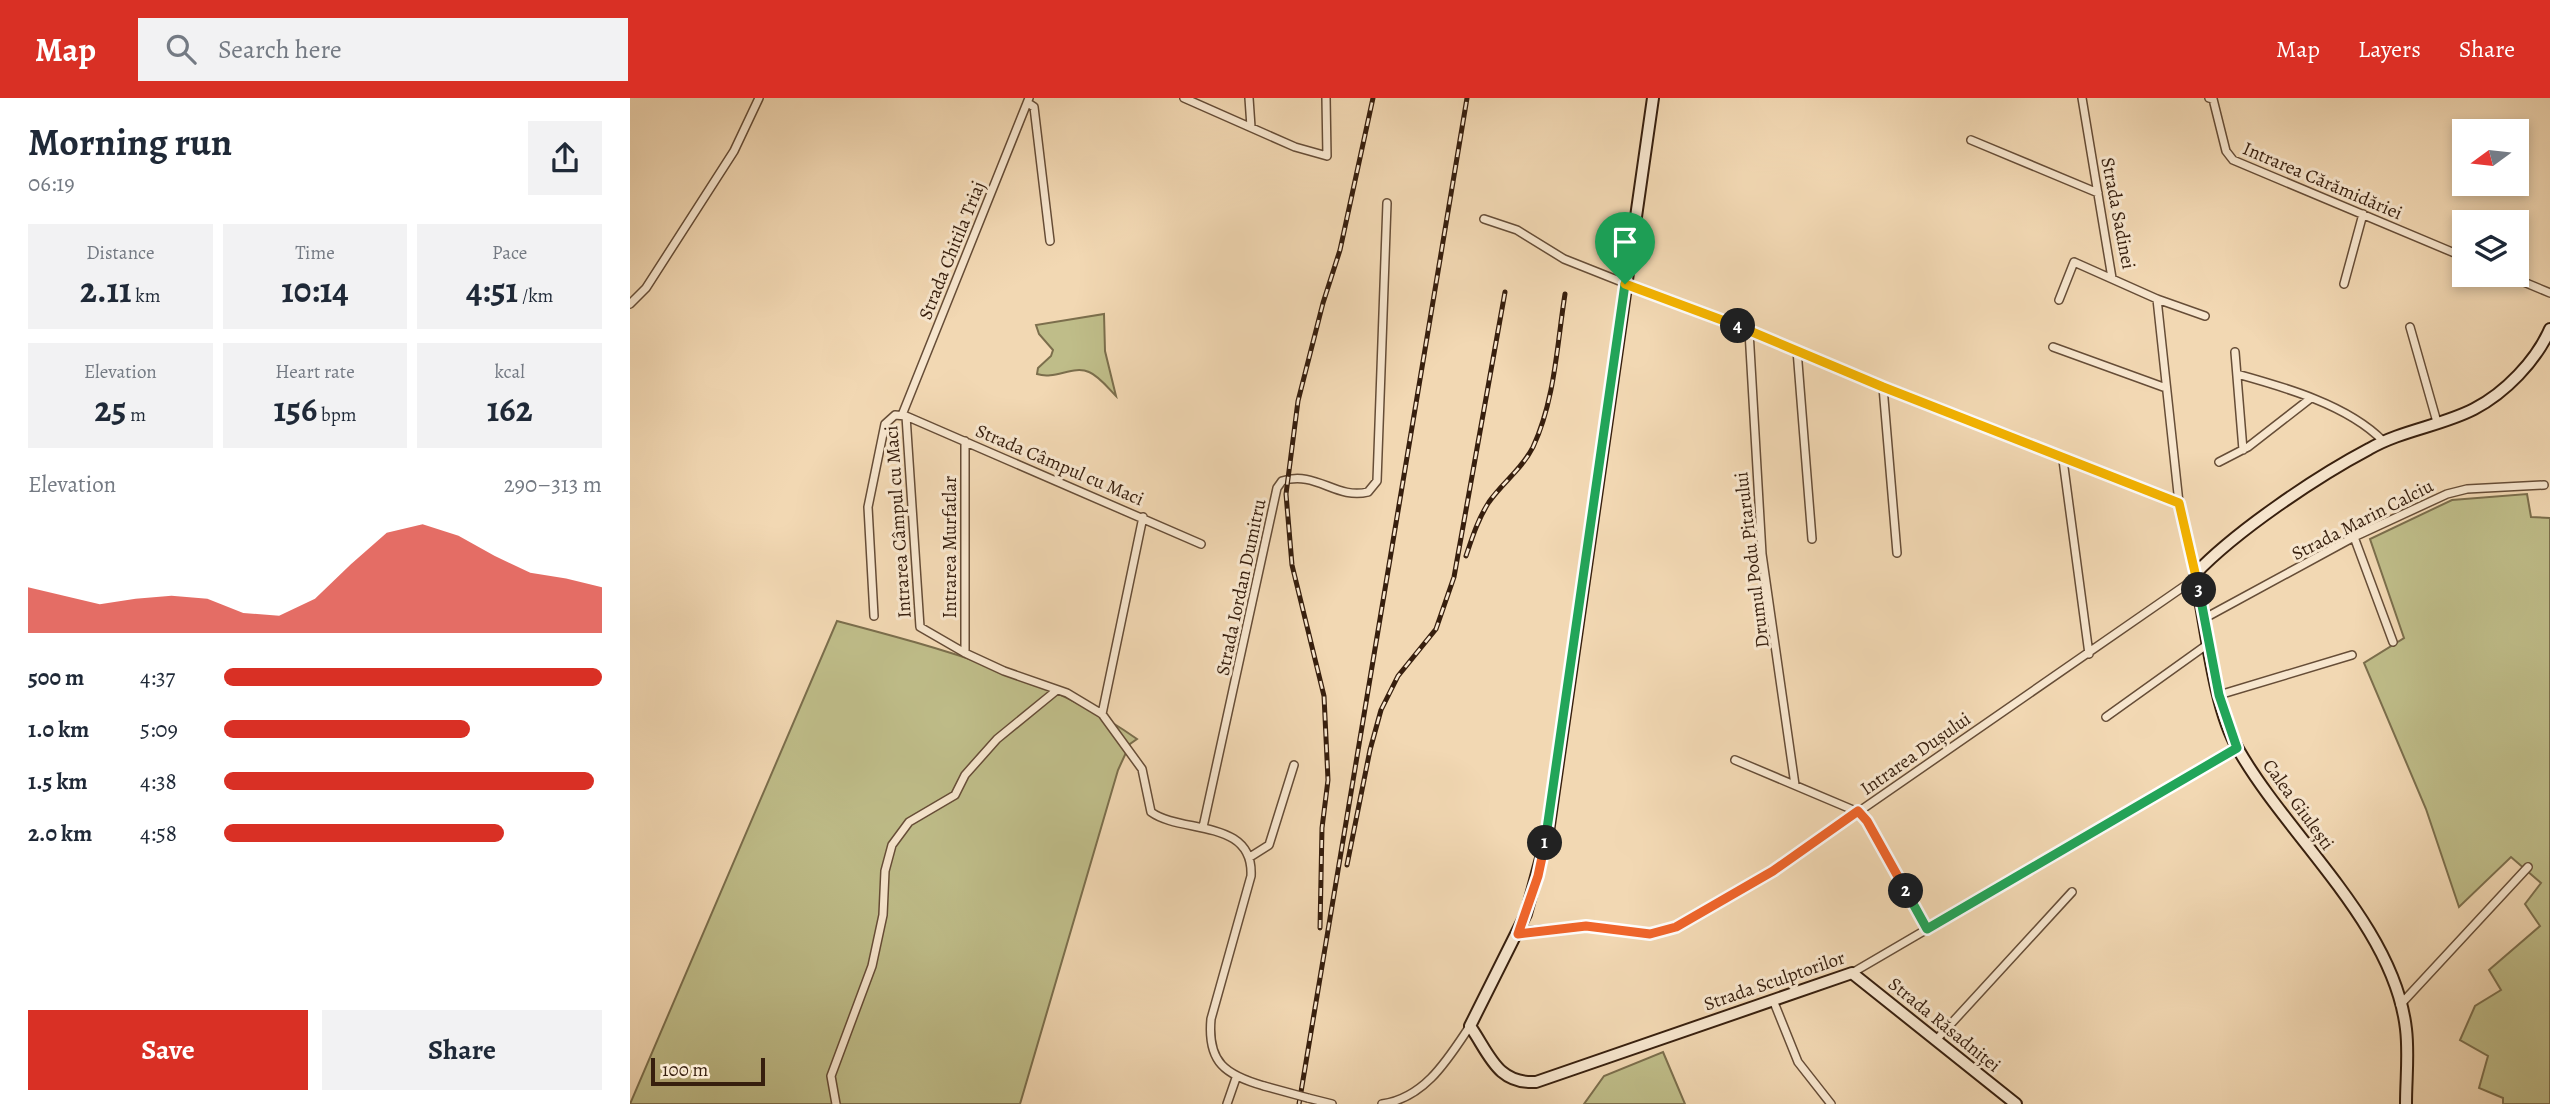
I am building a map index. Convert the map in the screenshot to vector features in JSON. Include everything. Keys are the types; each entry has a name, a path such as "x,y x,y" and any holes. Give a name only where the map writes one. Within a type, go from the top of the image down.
{"main road":[{"path":"1470,1026 1518,934 1538,876 1548,832 1653,98"},
{"path":"2196,576 2230,542 2320,479 2383,441 2474,409 2533,358 2550,329"},
{"name":"Calea Giulești","path":"2196,576 2219,695 2237,748 2370,931 2400,1005 2406,1029 2406,1104"},
{"name":"Strada Răsadniței","path":"1852,973 2016,1104"},
{"name":"Strada Sculptorilor","path":"1470,1026 1505,1076 1517,1083 1536,1082 1852,973"}],"street":[{"path":"630,304 646,288 734,151 760,98"},
{"path":"1184,98 1300,149 1327,156 1326,98"},
{"path":"1250,98 1251,127"},
{"name":"Strada Sadinei","path":"2082,98 2112,278 2157,299 2204,316"},
{"name":"Intrarea Cărămidăriei","path":"2209,98 2213,100 2226,151 2233,160 2452,252"},
{"path":"1029,100 1034,107 1050,241"},
{"name":"Strada Chitila Triaj","path":"904,415 1029,100"},
{"path":"1970,140 2098,193"},
{"name":"Strada Iordan Dumitru","path":"1203,827 1277,488 1282,481 1304,477 1356,494 1368,492 1377,481 1387,203"},
{"path":"2344,284 2363,214"},
{"path":"1484,219 1517,230 1564,259 1625,284 1797,350 2063,460 2179,503"},
{"path":"2059,300 2074,262 2112,278"},
{"path":"2529,284 2550,293"},
{"path":"2157,299 2179,503 2196,576"},
{"path":"2410,327 2437,422"},
{"name":"Drumul Podu Pitarului","path":"1749,331 1762,554 1795,785"},
{"path":"2053,347 2166,388"},
{"path":"1797,350 1812,539"},
{"path":"2235,352 2243,450"},
{"path":"2237,374 2311,397 2365,427 2383,441"},
{"path":"1883,387 1897,553"},
{"path":"2219,462 2243,450 2311,397"},
{"path":"874,616 868,507 885,424 891,417 904,415"},
{"name":"Strada Câmpul cu Maci","path":"904,415 1200,544"},
{"name":"Intrarea Câmpul cu Maci","path":"904,415 920,627 965,653"},
{"name":"Intrarea Murfatlar","path":"965,441 965,653"},
{"path":"2063,460 2089,654"},
{"name":"Strada Marin Calciu","path":"2204,618 2354,537 2447,494 2467,489 2544,485"},
{"path":"1102,714 1143,517"},
{"path":"2354,537 2393,642"},
{"name":"Intrarea Dușului","path":"1518,934 1586,926 1650,934 1676,927 1773,871 2089,654 2196,576"},
{"path":"2106,717 2210,643"},
{"path":"965,653 1090,704 1102,714 1142,769 1151,812 1234,839 1250,857 1251,876 1210,1028 1219,1062 1236,1078 1332,1104"},
{"path":"2219,695 2353,655"},
{"path":"836,1104 831,1076 873,966 883,915 885,871 892,845 909,822 955,795 965,775 997,739 1057,690"},
{"name":"Strada Sculptorilor","path":"1852,973 2237,748"},
{"path":"1735,760 1858,811 1867,821 1927,929"},
{"path":"1250,857 1269,845 1294,765"},
{"path":"2400,1005 2528,867"},
{"path":"1937,1039 2072,892"},
{"path":"1773,1000 1798,1062 1831,1104"},
{"path":"1382,1104 1411,1093 1434,1077 1470,1026"},
{"path":"1227,1104 1236,1078"}],"shaded area":[{"path":"1104,314 1105,351 1116,396 1093,374 1083,370 1050,375 1037,374 1038,368 1051,356 1053,350 1039,334 1036,325"},
{"path":"2527,494 2531,517 2550,518 2550,1104 2503,1104 2503,1098 2479,1088 2488,1056 2460,1040 2475,1006 2501,990 2489,970 2540,926 2525,904 2541,883 2511,857 2459,907 2426,809 2364,663 2404,638 2370,539 2452,500"},
{"path":"837,621 992,667 1067,698 1137,739 1130,744 1118,770 1020,1104 630,1104"},
{"path":"1663,1052 1685,1104 1584,1104 1604,1076"}],"railway":[{"path":"1320,928 1322,828 1328,780 1324,696 1292,565 1286,494 1298,401 1323,303 1340,250 1373,98"},
{"path":"1299,1104 1467,98"},
{"path":"1347,865 1370,750 1381,710 1398,676 1436,629 1454,577 1505,292"},
{"path":"1466,556 1485,508 1529,455 1540,429 1554,372 1565,294"}],"route":[{"path":"1625,284 1797,350 2063,460 2179,503 2219,695 2237,748 1927,929 1867,821 1858,811 1773,871 1676,927 1650,934 1586,926 1524,931 1518,934 1538,876 1548,832 1625,284"}]}
